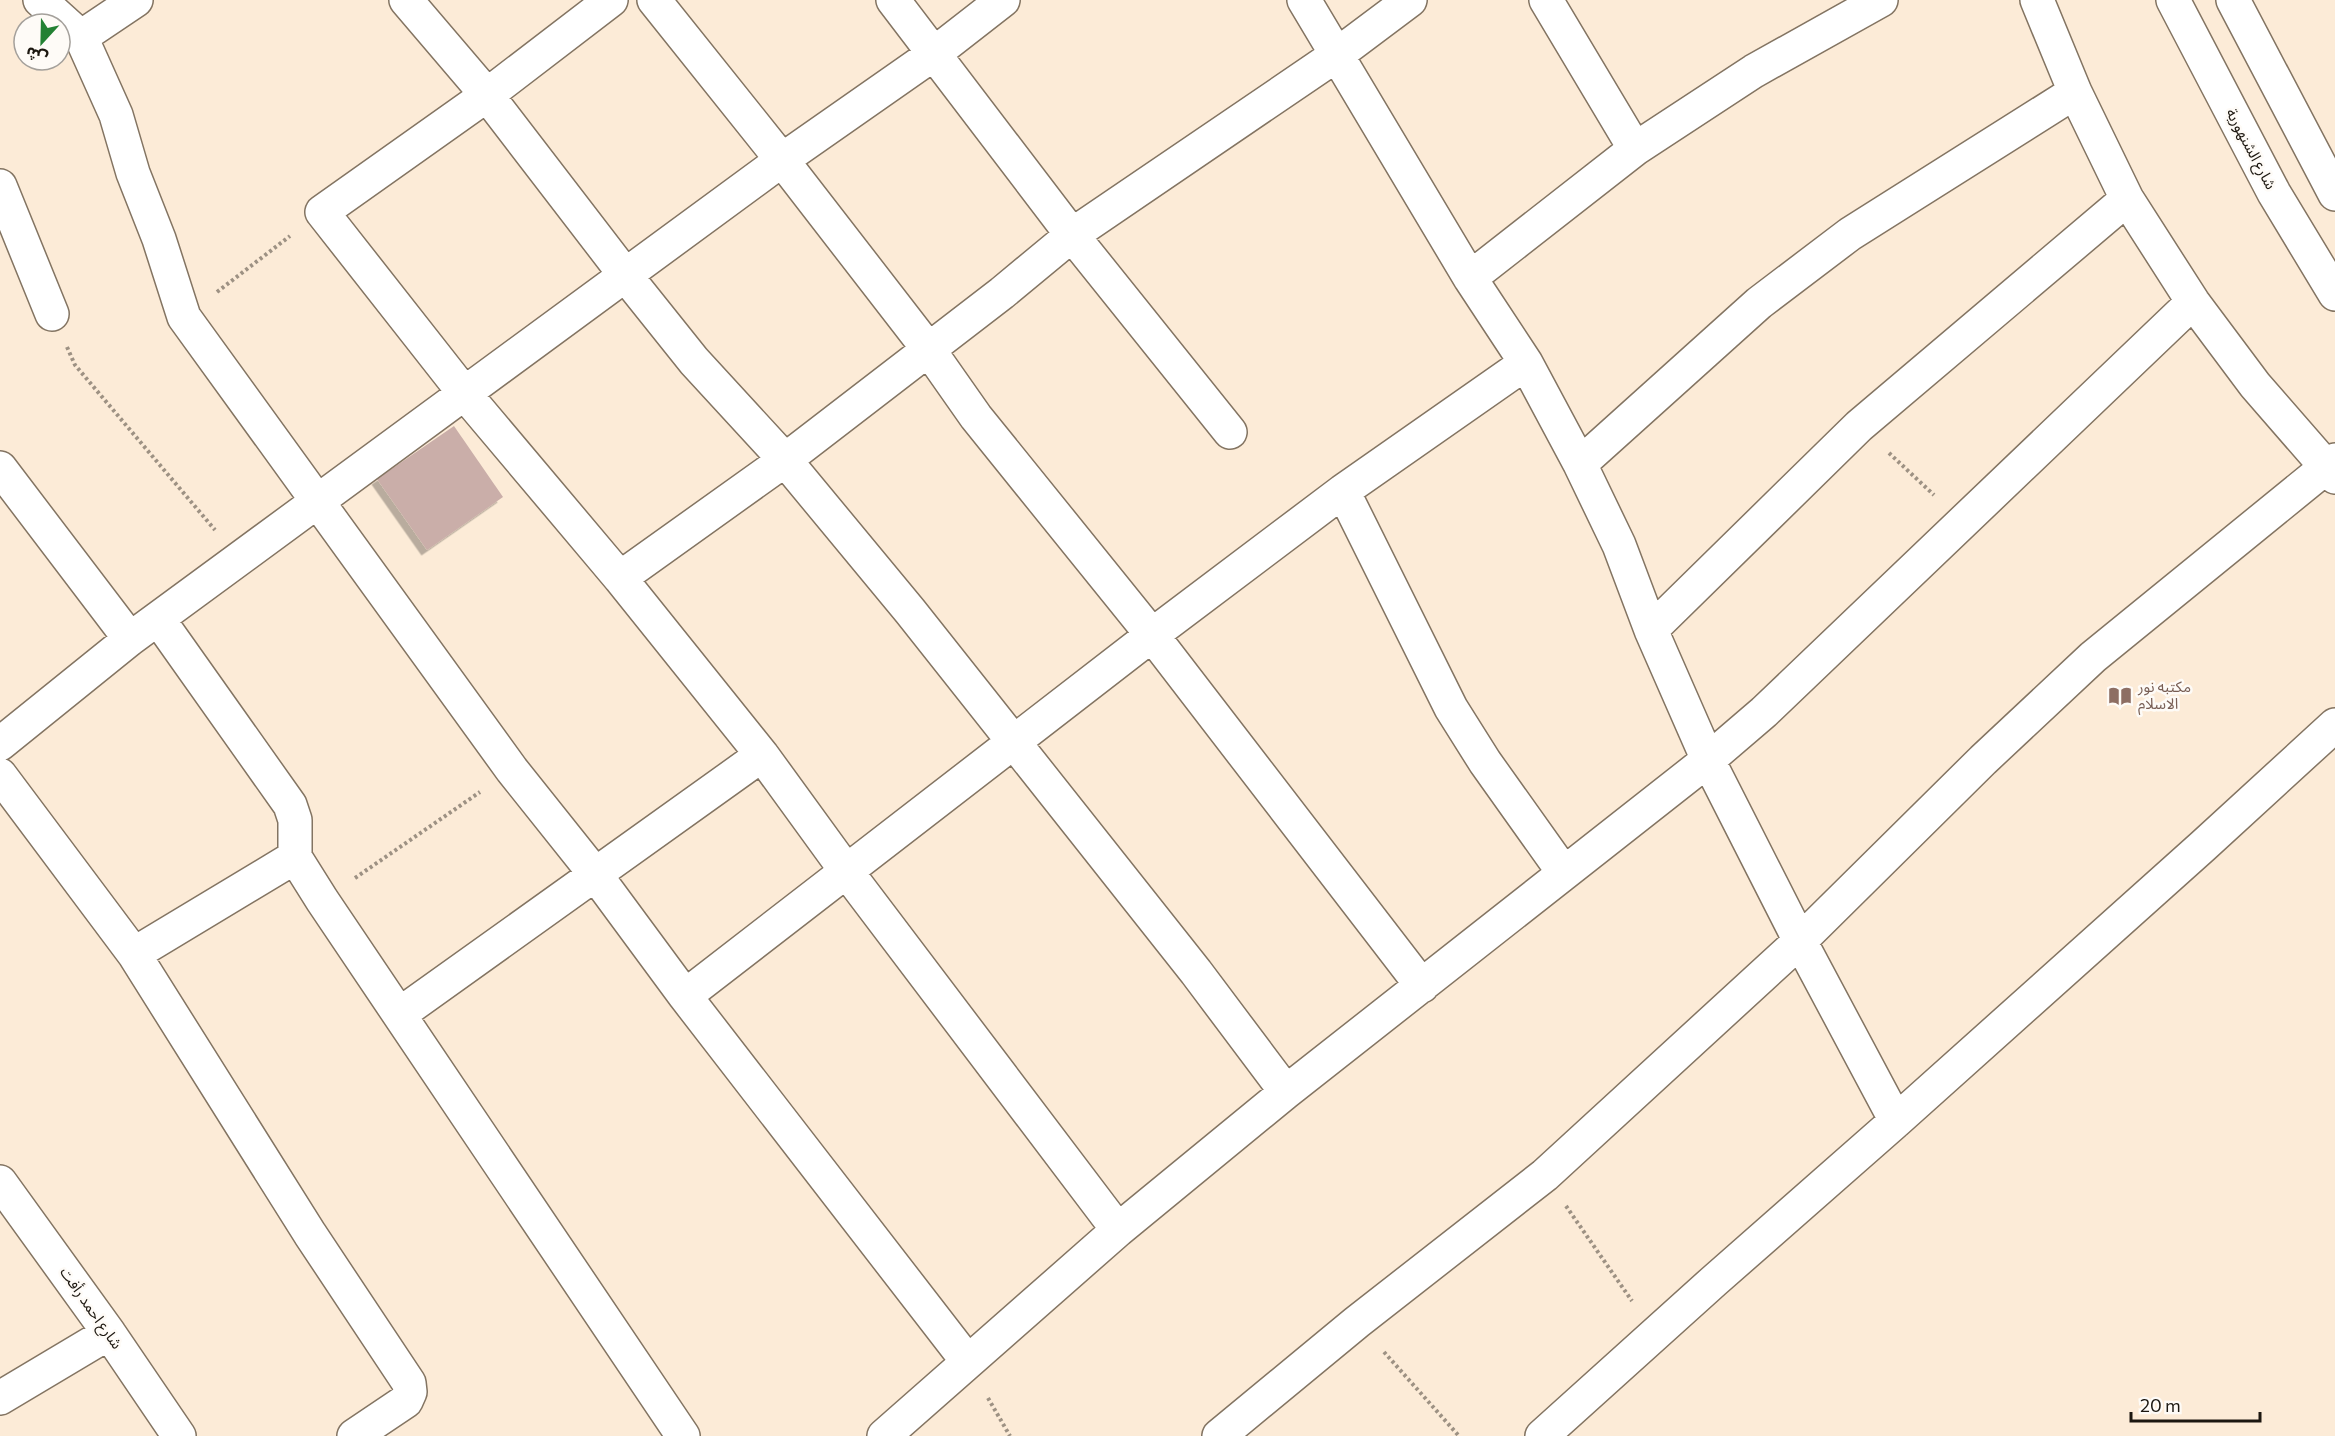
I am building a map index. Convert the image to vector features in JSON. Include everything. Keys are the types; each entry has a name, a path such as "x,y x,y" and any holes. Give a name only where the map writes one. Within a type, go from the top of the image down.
{"street":[{"path":"40,0 81,37 116,115 133,173 159,239 184,317 512,770 595,874 685,996 968,1362"},
{"path":"81,37 136,0"},
{"path":"406,0 487,95 694,361 785,460 910,611 1196,972 1286,1092"},
{"path":"611,0 487,95 322,212 465,394 620,578 762,755 847,872 1118,1230"},
{"path":"654,0 929,350 976,417 1152,635 1422,986"},
{"path":"893,0 1072,235 1230,432"},
{"path":"0,744 130,639 159,620 782,160 935,53 1003,0"},
{"path":"1305,0 1470,278 1526,363 1580,464 1618,545 1651,630 1708,760 1800,941 1896,1120"},
{"path":"620,578 785,460 1002,293 1072,235 1338,54 1410,0"},
{"path":"1546,0 1635,149"},
{"path":"1470,278 1635,149 1754,71 1881,0"},
{"path":"1219,1436 1357,1322 1545,1175 1800,941 1983,760 2093,657 2332,468 2255,385 2193,302 2127,199 2075,92 2037,0"},
{"name":"شارع الشنهورية","path":"2174,0 2274,193 2335,294"},
{"path":"2233,0 2335,194"},
{"path":"1580,464 1759,303 1850,234 2075,92"},
{"path":"0,186 52,314"},
{"path":"1651,630 1859,426 2127,199"},
{"path":"884,1436 1118,1230 1286,1092 1708,760 1764,712 2193,302"},
{"path":"685,996 1152,635 1343,491 1526,363"},
{"path":"0,468 130,639"},
{"path":"1343,491 1451,708 1485,762 1564,873"},
{"path":"159,620 290,805 295,820 295,856 322,900 683,1436"},
{"path":"1542,1436 2335,725"},
{"path":"400,1014 762,755"},
{"path":"0,775 134,954 310,1234 409,1383 410,1392 406,1401 354,1436"},
{"path":"134,954 295,856"},
{"name":"شارع احمد رأفت","path":"0,1182 109,1333 179,1436"},
{"path":"0,1398 109,1333"}],"path":[{"path":"184,317 322,212"},
{"path":"52,314 75,365 240,560"},
{"path":"1859,426 1963,522"},
{"path":"322,900 512,770"},
{"path":"1545,1175 1654,1334"},
{"path":"1357,1322 1459,1436"}],"building":[{"path":"454,426 503,497 427,550 377,479"}],"place":[{"name":"مكتبه نور الاسلام","path":"2120,696"}]}
